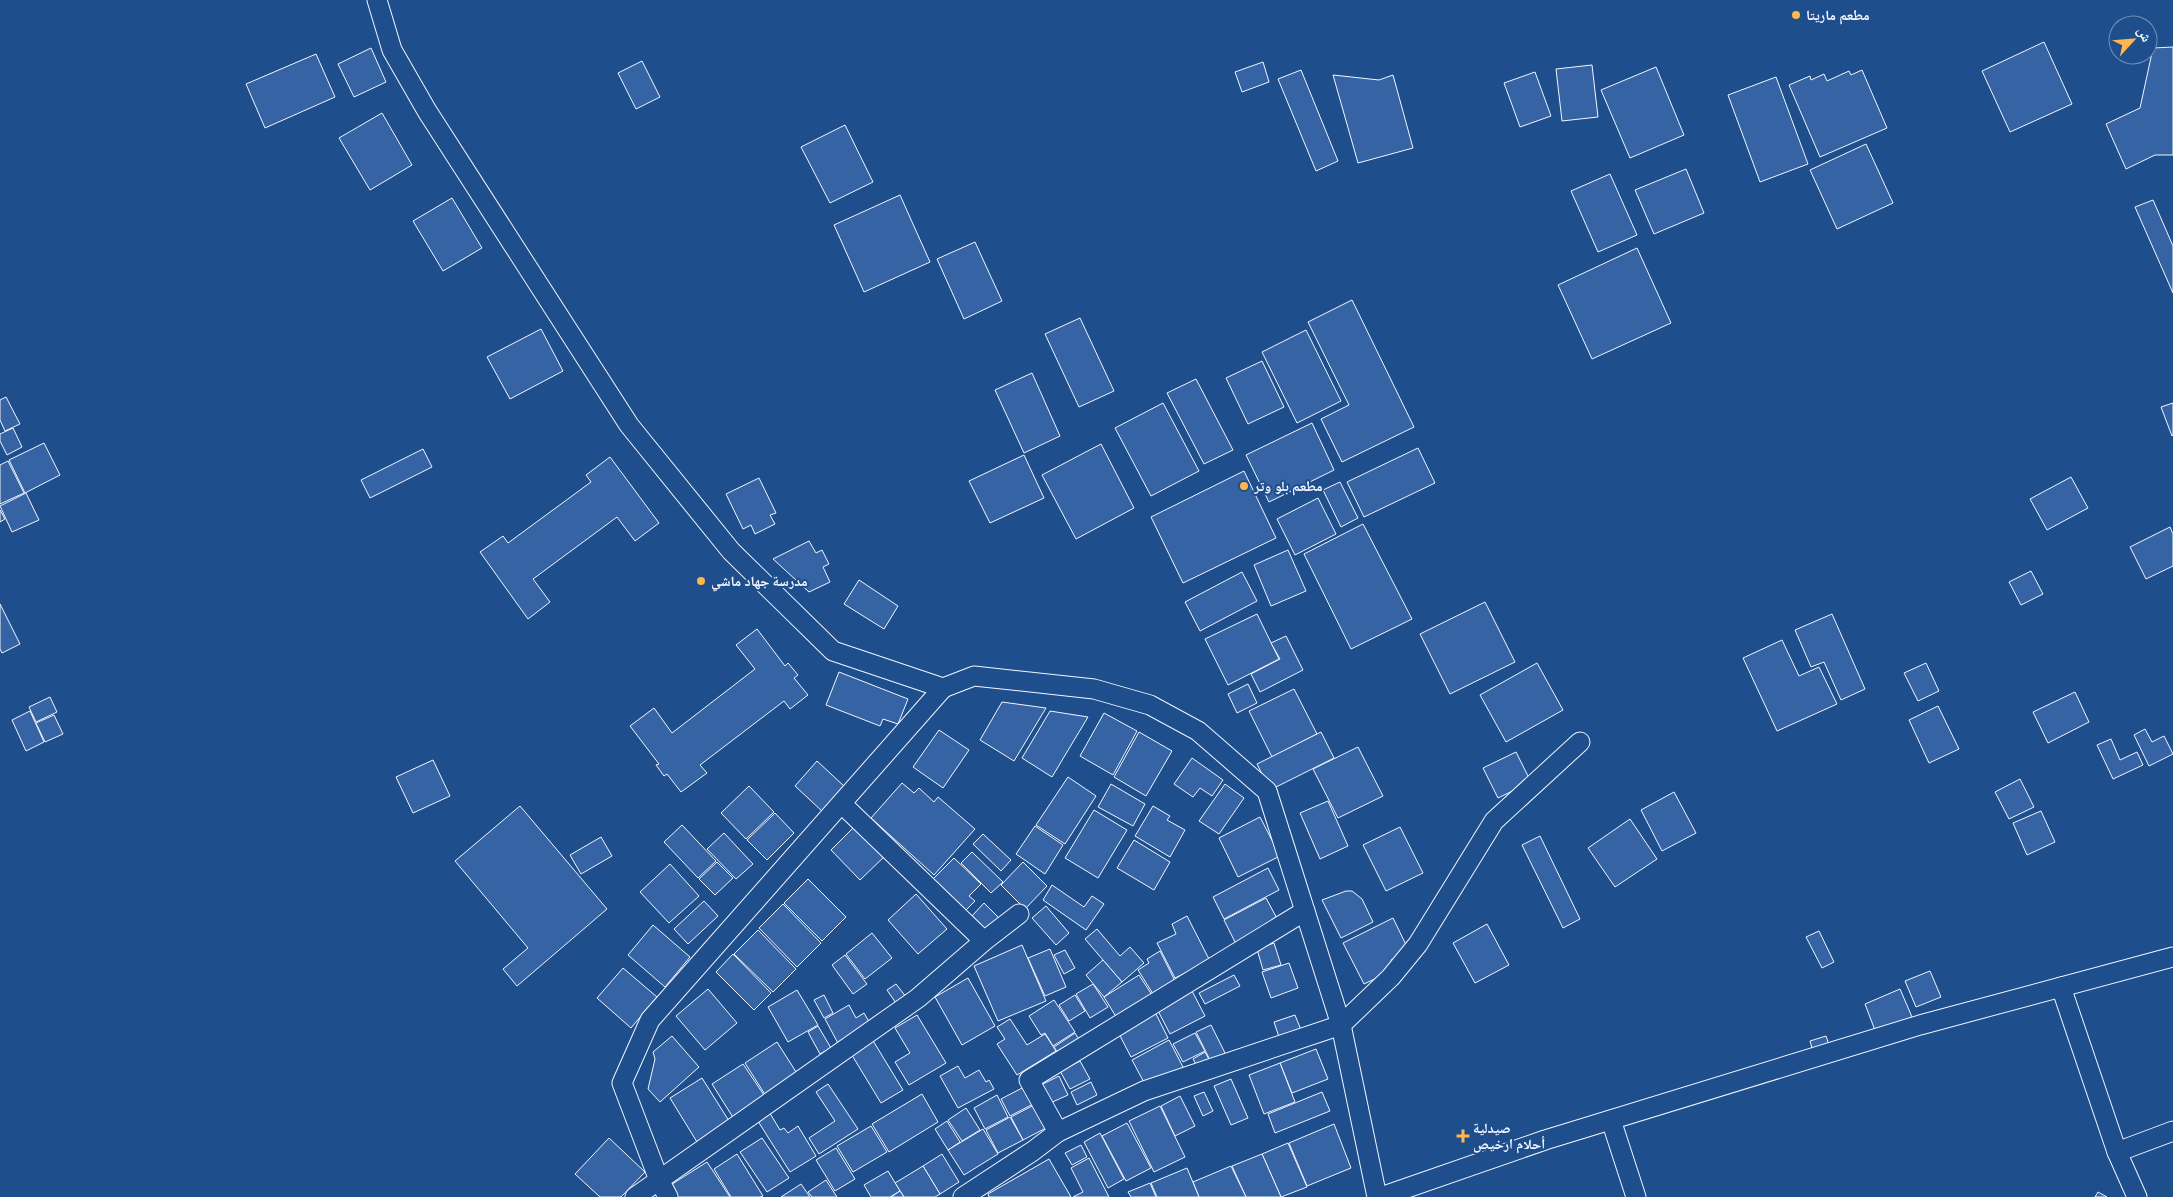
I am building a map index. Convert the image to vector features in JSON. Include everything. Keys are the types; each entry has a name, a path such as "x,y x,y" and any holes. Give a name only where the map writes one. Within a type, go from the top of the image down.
{"street":[{"path":"377,0 392,50 427,111 629,425 732,552 833,651 943,688"},
{"path":"668,1197 659,1180 622,1083 650,1020 943,688 974,676 1094,689 1150,705 1198,731 1267,791 1341,1025 1377,1197"},
{"path":"963,1197 1033,1151 1058,1132 1144,1091 1341,1025 1391,977 1418,944 1494,821 1580,742"},
{"path":"842,804 984,941"},
{"path":"1058,1132 1030,1080 1305,911"},
{"path":"635,1197 918,998 984,941 1019,914"},
{"path":"1381,1197 1611,1120 1920,1026 2173,957"},
{"path":"2061,987 2117,1152 2137,1197"},
{"path":"1611,1120 1636,1197"},
{"path":"2117,1152 2173,1131"}],"building":[{"path":"2044,42 2072,104 2010,132 1982,71"},
{"path":"2173,47 2173,155 2155,155 2126,169 2106,124 2140,108 2149,65 2158,65 2158,48"},
{"path":"371,48 386,82 354,97 338,64"},
{"path":"316,54 335,97 265,128 246,84"},
{"path":"642,61 660,97 636,109 618,73"},
{"path":"1263,62 1269,82 1242,92 1235,72"},
{"path":"1592,65 1598,117 1562,121 1556,69"},
{"path":"1656,67 1684,135 1630,158 1601,90"},
{"path":"1301,70 1338,161 1316,171 1278,79"},
{"path":"1862,70 1887,128 1820,157 1789,85 1810,76 1811,80 1824,74 1827,81 1849,71 1851,75"},
{"path":"1535,72 1551,116 1520,127 1504,83"},
{"path":"1333,75 1379,80 1393,75 1413,148 1358,163"},
{"path":"1776,77 1808,164 1760,182 1728,95"},
{"path":"382,113 412,165 370,190 339,138"},
{"path":"845,125 873,182 830,203 801,147"},
{"path":"1866,144 1893,203 1837,229 1810,170"},
{"path":"1686,169 1704,213 1654,234 1635,190"},
{"path":"1610,174 1637,235 1598,252 1571,191"},
{"path":"900,195 930,262 864,292 834,225"},
{"path":"452,198 482,248 443,271 413,221"},
{"path":"2153,200 2173,246 2173,293 2135,207"},
{"path":"975,242 1002,301 964,319 937,259"},
{"path":"1637,248 1671,323 1592,359 1558,285"},
{"path":"1352,300 1414,427 1342,462 1321,419 1349,405 1308,322"},
{"path":"1080,318 1114,391 1079,407 1045,334"},
{"path":"541,329 563,371 510,399 487,357"},
{"path":"1306,330 1341,401 1297,423 1262,352"},
{"path":"1262,361 1284,407 1248,424 1226,378"},
{"path":"1032,373 1060,436 1024,453 995,390"},
{"path":"1196,379 1233,450 1204,464 1167,393"},
{"path":"6,397 20,424 5,431 0,420 0,400"},
{"path":"1163,403 1199,471 1151,496 1115,428"},
{"path":"2173,403 2173,435 2172,436 2161,407"},
{"path":"1312,423 1334,470 1269,502 1246,455"},
{"path":"13,428 22,447 7,455 0,441 0,434"},
{"path":"44,443 60,475 25,493 9,460"},
{"path":"1101,444 1134,508 1076,539 1042,475"},
{"path":"1418,448 1435,483 1364,517 1347,482"},
{"path":"423,449 432,467 370,498 361,480"},
{"path":"1024,455 1044,498 990,523 969,481"},
{"path":"610,457 659,523 635,541 617,517 533,579 550,602 528,619 480,552 503,536 508,543 591,482 586,475"},
{"path":"8,461 24,493 0,504 0,465"},
{"path":"1244,471 1276,538 1183,583 1151,517"},
{"path":"2071,477 2088,508 2047,530 2030,499"},
{"path":"759,478 776,513 770,515 775,524 755,534 751,525 743,529 726,494"},
{"path":"1340,482 1358,518 1341,527 1323,490"},
{"path":"26,493 39,520 12,532 0,506"},
{"path":"1318,498 1336,534 1295,555 1277,519"},
{"path":"0,510 5,519 0,522"},
{"path":"1363,524 1412,619 1351,649 1304,554"},
{"path":"2170,527 2173,534 2173,566 2146,579 2130,547"},
{"path":"809,541 816,553 822,550 829,564 823,567 830,582 809,592 773,559"},
{"path":"1288,550 1306,591 1271,606 1254,565"},
{"path":"2031,571 2043,594 2021,605 2009,582"},
{"path":"1242,572 1257,601 1200,631 1185,602"},
{"path":"859,580 898,606 884,629 844,604"},
{"path":"1485,602 1515,662 1450,694 1420,634"},
{"path":"0,604 20,644 2,653 0,649"},
{"path":"1257,614 1279,659 1228,685 1205,639"},
{"path":"1832,614 1865,689 1841,700 1824,662 1811,667 1795,630"},
{"path":"757,629 785,666 788,663 798,675 794,678 808,695 790,709 784,701 700,765 707,773 681,792 667,774 664,776 656,765 659,764 630,726 654,708 672,733 755,669 736,645"},
{"path":"1286,636 1303,670 1260,692 1251,674 1280,659 1271,643"},
{"path":"1782,640 1799,676 1819,667 1837,704 1777,731 1743,658"},
{"path":"1537,663 1563,710 1506,742 1480,695"},
{"path":"1926,663 1939,691 1918,701 1904,673"},
{"path":"839,672 908,699 898,724 883,719 880,726 826,705"},
{"path":"1248,684 1257,703 1237,713 1228,694"},
{"path":"1294,689 1317,734 1272,757 1249,711"},
{"path":"2075,692 2089,722 2048,743 2033,712"},
{"path":"50,697 57,712 36,722 29,707"},
{"path":"1002,702 1046,708 1014,761 980,740"},
{"path":"1938,706 1959,749 1929,763 1909,720"},
{"path":"30,711 44,742 26,751 12,720"},
{"path":"1050,711 1088,717 1052,777 1022,758"},
{"path":"1104,713 1137,731 1113,775 1080,756"},
{"path":"54,715 63,734 45,742 36,723"},
{"path":"2145,729 2152,742 2164,736 2173,754 2149,766 2134,735"},
{"path":"939,730 969,750 943,788 913,767"},
{"path":"1139,732 1172,751 1146,796 1114,777"},
{"path":"1321,732 1334,758 1270,790 1257,764"},
{"path":"2111,739 2120,760 2137,752 2143,765 2113,779 2097,745"},
{"path":"1358,747 1383,796 1338,818 1313,769"},
{"path":"1516,752 1531,782 1498,798 1483,768"},
{"path":"1192,758 1223,780 1212,796 1200,788 1193,797 1174,784"},
{"path":"433,760 450,796 413,813 396,777"},
{"path":"817,761 845,787 823,812 795,786"},
{"path":"1068,777 1096,796 1065,844 1036,825"},
{"path":"2020,779 2034,807 2009,819 1995,792"},
{"path":"902,783 914,793 919,788 934,802 938,797 975,829 934,875 871,818"},
{"path":"1111,784 1145,804 1133,826 1098,807"},
{"path":"1225,784 1244,798 1219,834 1199,821"},
{"path":"749,786 774,812 746,839 721,813"},
{"path":"1674,792 1696,833 1662,851 1641,810"},
{"path":"1328,801 1348,846 1320,859 1300,813"},
{"path":"520,806 607,909 517,986 503,969 528,948 455,861"},
{"path":"1153,806 1170,816 1167,820 1185,830 1170,857 1135,836"},
{"path":"1094,810 1127,830 1098,878 1065,858"},
{"path":"2041,811 2055,842 2027,855 2013,823"},
{"path":"775,813 794,833 767,860 747,840"},
{"path":"1260,817 1280,856 1238,877 1219,838"},
{"path":"1630,819 1657,859 1615,887 1588,848"},
{"path":"682,825 716,861 698,878 664,842"},
{"path":"856,825 886,855 860,880 831,850"},
{"path":"1035,826 1063,845 1045,874 1016,854"},
{"path":"1400,827 1423,873 1386,891 1363,845"},
{"path":"724,833 753,864 736,879 707,849"},
{"path":"983,834 1011,860 1001,871 973,844"},
{"path":"1540,836 1580,919 1563,928 1522,845"},
{"path":"601,837 612,856 581,874 570,855"},
{"path":"1134,840 1170,862 1154,890 1117,868"},
{"path":"972,852 1003,882 991,893 961,863"},
{"path":"954,858 981,884 969,896 975,901 966,910 933,879"},
{"path":"717,862 733,878 715,895 699,879"},
{"path":"1023,862 1047,886 1025,909 1001,885"},
{"path":"670,864 699,896 669,923 640,892"},
{"path":"1268,868 1279,890 1224,919 1213,897"},
{"path":"808,879 846,917 822,941 784,903"},
{"path":"1052,885 1084,907 1092,896 1104,904 1086,930 1043,900"},
{"path":"1346,891 1352,891 1362,899 1373,922 1341,938 1322,900"},
{"path":"916,894 947,929 918,954 888,920"},
{"path":"1266,898 1280,924 1237,946 1224,920"},
{"path":"704,901 718,916 688,944 674,929"},
{"path":"984,903 1001,920 989,934 971,917"},
{"path":"783,904 821,943 797,967 759,928"},
{"path":"1046,906 1069,933 1056,945 1032,918"},
{"path":"1187,916 1210,961 1175,978 1157,943 1176,934 1172,924"},
{"path":"1393,918 1409,951 1391,960 1396,969 1364,984 1343,943"},
{"path":"1487,924 1509,965 1475,983 1453,943"},
{"path":"653,925 690,957 665,987 628,955"},
{"path":"1097,929 1120,956 1130,947 1144,963 1122,982 1085,939"},
{"path":"758,930 796,969 773,992 734,954"},
{"path":"1819,931 1834,962 1822,968 1806,937"},
{"path":"872,933 892,958 865,979 846,954"},
{"path":"1274,943 1281,965 1263,970 1257,949"},
{"path":"1022,945 1046,1001 998,1021 974,966"},
{"path":"1050,949 1066,987 1045,996 1028,958"},
{"path":"1065,950 1075,968 1064,974 1054,955"},
{"path":"1160,951 1174,979 1155,997 1138,970 1149,963 1147,959"},
{"path":"733,954 771,993 754,1010 716,972"},
{"path":"845,955 867,984 853,994 832,965"},
{"path":"1103,960 1122,982 1104,997 1086,975"},
{"path":"1289,963 1298,988 1271,998 1262,972"},
{"path":"623,968 657,997 631,1028 597,998"},
{"path":"1930,971 1941,997 1916,1007 1905,981"},
{"path":"1139,975 1154,998 1118,1020 1104,997"},
{"path":"1234,975 1240,986 1205,1004 1199,993"},
{"path":"968,978 995,1026 962,1045 935,997"},
{"path":"896,984 910,1002 900,1009 887,990"},
{"path":"1093,984 1108,1007 1090,1018 1076,994"},
{"path":"708,989 737,1023 705,1050 676,1016"},
{"path":"1191,989 1205,1016 1170,1034 1156,1007"},
{"path":"1900,989 1912,1017 1876,1033 1865,1004"},
{"path":"797,990 818,1025 788,1042 768,1007"},
{"path":"824,995 833,1013 824,1018 814,1000"},
{"path":"1075,995 1085,1011 1069,1021 1059,1005"},
{"path":"1054,1000 1075,1032 1053,1046 1045,1033 1041,1035 1029,1016"},
{"path":"849,1005 856,1018 864,1013 872,1027 839,1045 825,1019"},
{"path":"1155,1012 1168,1038 1131,1057 1118,1032"},
{"path":"917,1015 946,1063 909,1085 895,1062 910,1053 895,1028"},
{"path":"1295,1015 1301,1030 1279,1037 1274,1022"},
{"path":"1010,1019 1027,1045 1045,1034 1056,1051 1017,1075 997,1044 1005,1039 997,1027"},
{"path":"1211,1025 1227,1057 1212,1064 1196,1032"},
{"path":"818,1026 831,1048 820,1054 808,1032"},
{"path":"1075,1033 1082,1044 1061,1058 1054,1047"},
{"path":"1195,1033 1205,1051 1183,1062 1173,1044"},
{"path":"672,1036 699,1067 660,1102 648,1089 655,1059 653,1052"},
{"path":"1826,1036 1830,1048 1813,1052 1810,1041"},
{"path":"872,1039 903,1090 881,1103 850,1052"},
{"path":"1169,1040 1184,1069 1147,1088 1132,1060"},
{"path":"777,1042 798,1075 766,1096 745,1063"},
{"path":"1316,1049 1328,1079 1292,1093 1280,1063"},
{"path":"1205,1052 1212,1065 1200,1071 1193,1059"},
{"path":"1080,1061 1090,1079 1070,1089 1060,1071"},
{"path":"1280,1063 1295,1102 1264,1114 1249,1075"},
{"path":"743,1064 766,1098 734,1119 712,1084"},
{"path":"958,1066 965,1078 979,1070 986,1082 989,1080 994,1089 958,1108 940,1076"},
{"path":"1059,1076 1068,1095 1048,1104 1039,1086"},
{"path":"702,1078 729,1121 697,1142 670,1098"},
{"path":"1231,1079 1248,1118 1231,1125 1214,1086"},
{"path":"1091,1082 1097,1095 1077,1105 1071,1092"},
{"path":"828,1084 858,1129 819,1154 809,1138 835,1121 816,1092"},
{"path":"1024,1087 1033,1104 1010,1116 1001,1099"},
{"path":"1204,1092 1213,1111 1203,1116 1194,1096"},
{"path":"1322,1092 1330,1111 1275,1133 1268,1114"},
{"path":"922,1094 938,1122 889,1152 872,1124"},
{"path":"997,1095 1008,1117 985,1129 974,1108"},
{"path":"1180,1096 1195,1126 1175,1136 1161,1106"},
{"path":"1034,1105 1046,1128 1023,1140 1011,1117"},
{"path":"1160,1106 1185,1157 1154,1172 1129,1121"},
{"path":"966,1108 980,1130 962,1141 948,1120"},
{"path":"768,1110 780,1130 784,1128 788,1133 798,1126 816,1156 790,1172 756,1118"},
{"path":"1010,1117 1023,1140 998,1153 986,1130"},
{"path":"947,1121 960,1142 948,1150 935,1129"},
{"path":"1127,1123 1151,1168 1126,1181 1102,1136"},
{"path":"1334,1124 1351,1168 1307,1186 1289,1143"},
{"path":"871,1126 887,1152 853,1172 837,1146"},
{"path":"983,1129 998,1154 964,1175 948,1150"},
{"path":"1100,1133 1124,1179 1108,1188 1084,1142"},
{"path":"609,1138 645,1172 621,1197 600,1197 575,1174"},
{"path":"762,1138 789,1178 767,1192 740,1152"},
{"path":"1288,1143 1307,1187 1281,1197 1262,1154"},
{"path":"1081,1145 1087,1157 1072,1165 1065,1153"},
{"path":"836,1148 855,1179 835,1191 816,1160"},
{"path":"737,1154 763,1196 731,1197 714,1169"},
{"path":"942,1154 959,1182 940,1194 923,1166"},
{"path":"1262,1154 1281,1197 1246,1197 1232,1166"},
{"path":"1089,1158 1109,1197 1073,1197 1083,1192 1071,1168"},
{"path":"1049,1159 1071,1197 989,1197 988,1194"},
{"path":"707,1162 730,1197 676,1197 669,1186"},
{"path":"923,1166 940,1194 935,1197 904,1197 895,1183"},
{"path":"1231,1166 1246,1197 1199,1197 1193,1182"},
{"path":"1187,1168 1199,1197 1157,1197 1151,1183"},
{"path":"888,1171 900,1191 890,1197 871,1197 864,1185"},
{"path":"826,1180 837,1197 812,1197 808,1192"},
{"path":"1150,1183 1156,1197 1131,1197 1128,1192"},
{"path":"801,1184 810,1197 781,1197"},
{"path":"900,1191 904,1197 891,1197"},
{"path":"2098,1192 2107,1197 2095,1197"}],"place":[{"name":"مطعم ماريتا","path":"1796,15"},
{"name":"مطعم بلو وتر","path":"1244,486"},
{"name":"مدرسة جهاد ماشي","path":"701,581"},
{"name":"صيدلية أحلام ارخيص","path":"1463,1136"}]}
